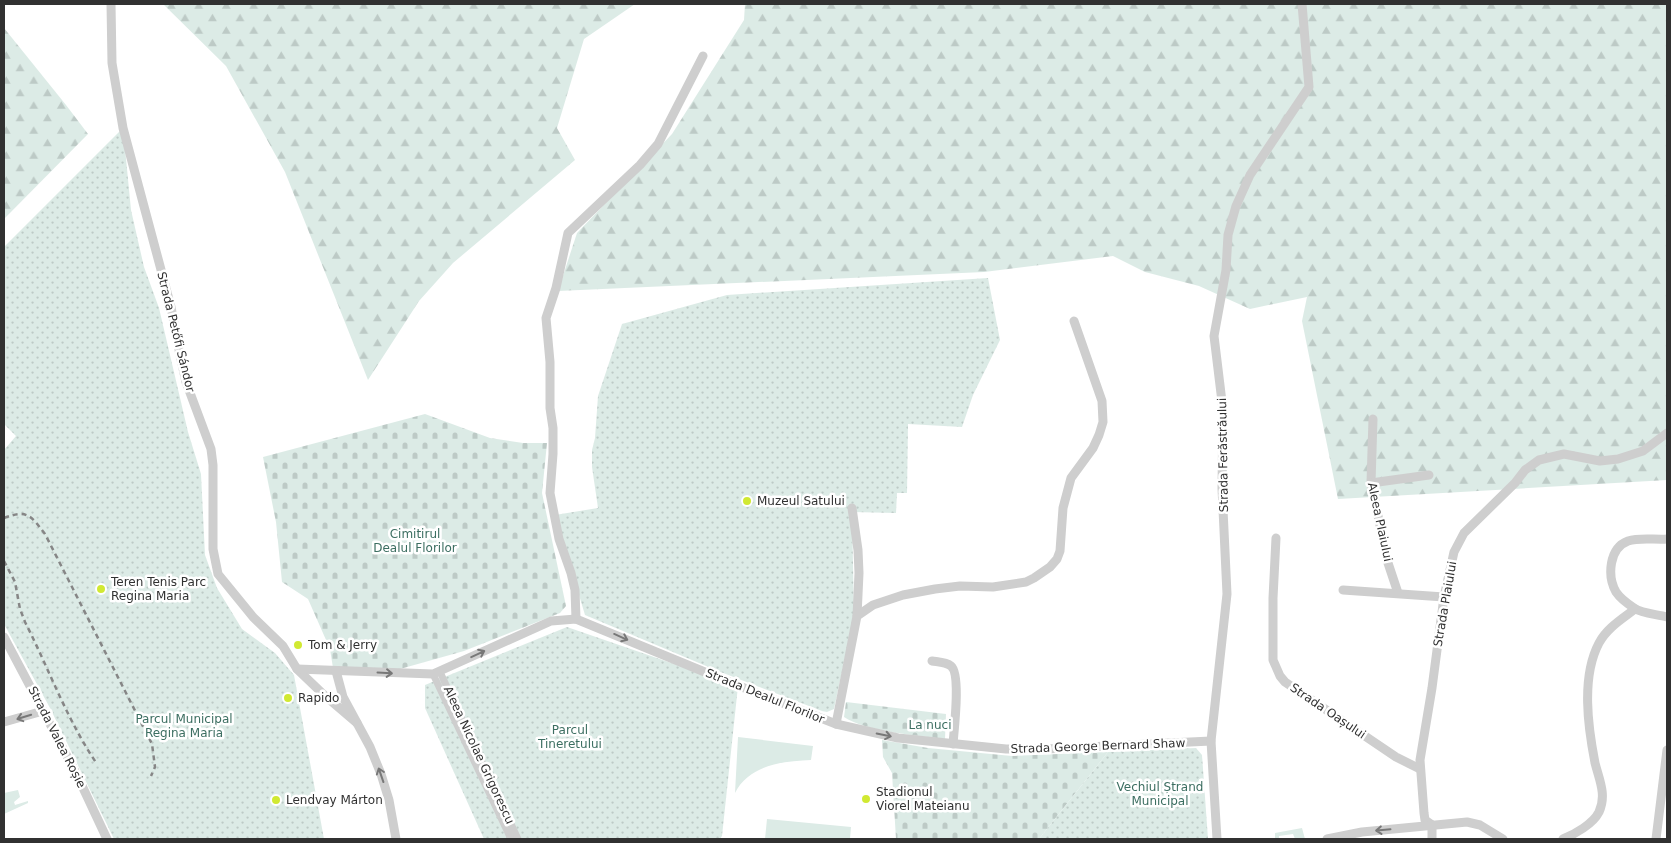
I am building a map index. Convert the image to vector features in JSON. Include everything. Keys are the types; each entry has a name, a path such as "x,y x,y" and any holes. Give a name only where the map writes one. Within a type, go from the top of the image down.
{"street":[{"name":"Strada Petőfi Sándor","path":"110,4 112,63 123,128 171,307 186,382 211,449 213,465 213,549 218,574 253,617 282,646 297,669 357,723 381,774 389,800 396,839"},
{"name":"Strada Ferăstrăului","path":"1218,839 1211,741 1227,594 1222,488 1223,410 1214,336 1226,270 1228,235 1236,206 1250,175 1309,86 1302,4"},
{"path":"576,619 575,590 572,573 559,539 550,493 553,428 550,408 550,371 546,318 556,288 568,233 640,165 658,144 702,56"},
{"path":"857,616 873,605 903,595 935,588 960,586 993,587 1026,582 1050,567 1057,559 1060,551 1063,508 1071,478 1093,448 1099,435 1103,417 1102,401 1074,321"},
{"name":"Aleea Plaiului","path":"1373,419 1371,483 1388,563 1398,593"},
{"name":"Strada Plaiului","path":"1432,825 1426,820 1424,813 1420,769 1444,597 1454,552 1464,533 1532,465 1549,457 1564,454 1600,461 1626,458 1643,451 1667,433"},
{"path":"1371,483 1429,475"},
{"name":"Strada Dealul Florilor","path":"297,669 437,673 551,621 576,619 836,724 857,616 858,550 852,508"},
{"name":"Strada Oașului","path":"1276,538 1273,598 1273,660 1280,676 1285,682 1396,757 1420,769"},
{"path":"1667,539 1628,541 1619,547 1612,564 1614,586 1617,593 1635,609 1667,617"},
{"path":"1343,590 1444,597"},
{"path":"1563,839 1588,824 1599,812 1602,786 1596,765 1588,714 1592,668 1600,643 1608,631 1635,609"},
{"name":"Strada Valea Roșie","path":"4,637 77,775 107,839"},
{"path":"932,661 946,663 951,666 955,674 953,744"},
{"path":"336,670 343,697 357,723"},
{"name":"Aleea Nicolae Grigorescu","path":"437,673 511,839"},
{"name":"Aleea Nicolae Grigorescu","path":"437,673 518,839"},
{"path":"4,722 44,711"},
{"name":"Strada George Bernard Shaw","path":"836,724 898,738 1006,749 1046,749 1211,741"},
{"path":"1656,839 1667,750"},
{"path":"1328,839 1362,832 1471,822 1480,825 1503,839"},
{"path":"1432,825 1432,839"}],"green space":[{"path":"163,4 635,4 584,39 557,128 575,160 453,263 419,301 368,380 285,172 226,66"},
{"path":"745,4 1667,4 1667,480 1338,499 1302,321 1307,297 1250,309 1199,286 1145,272 1113,256 984,272 558,291 577,233 672,134 744,20"},
{"path":"4,28 88,134 4,219"},
{"name":"Parcul Municipal Regina Maria","path":"123,128 131,210 144,267 159,308 188,432 201,474 205,555 217,588 242,629 275,653 294,675 324,839 114,839 50,708 4,624 4,450 16,436 4,424 4,247"},
{"name":"Muzeul Satului","path":"988,278 1000,340 973,395 962,427 908,424 907,493 897,493 896,513 852,512 854,615 834,709 827,712 822,711 718,671 585,615 555,515 598,508 592,467 592,450 595,438 598,396 622,324 727,295"},
{"name":"Cimitirul Dealul Florilor","path":"425,414 490,438 523,443 547,443 542,493 566,606 560,613 464,651 400,669 333,668 330,649 308,599 282,582 276,522 263,457"},
{"name":"Parcul Tineretului","path":"567,627 738,686 722,836 720,839 484,839 425,708 425,685"},
{"name":"La nuci","path":"846,702 946,714 945,739 893,732 853,722 844,717"},
{"path":"738,737 813,746 811,760 778,763 768,766 749,776 735,793"},
{"name":"La nuci","path":"882,740 928,748 1012,756 1108,752 1039,839 896,839 892,773 883,757"},
{"name":"Vechiul Ștrand Municipal","path":"1196,748 1202,755 1208,839 1039,839 1108,752"},
{"path":"18,790 20,797 14,802 15,805 28,801 28,803 4,814 4,793"},
{"path":"767,819 851,827 850,839 765,839"},
{"path":"1302,828 1305,839 1295,839 1293,834 1279,836 1279,839 1275,839 1275,833"}],"railway":[{"path":"4,518 24,514 32,519 45,534 152,744 155,767 151,776"},
{"path":"4,561 15,582 20,609 25,622 76,730 97,764"}],"place":[{"name":"Muzeul Satului","path":"747,501"},
{"name":"Teren Tenis Parc Regina Maria","path":"101,589"},
{"name":"Tom & Jerry","path":"298,645"},
{"name":"Rapido","path":"288,698"},
{"name":"Stadionul Viorel Mateianu","path":"866,799"},
{"name":"Lendvay Márton","path":"276,800"}]}
